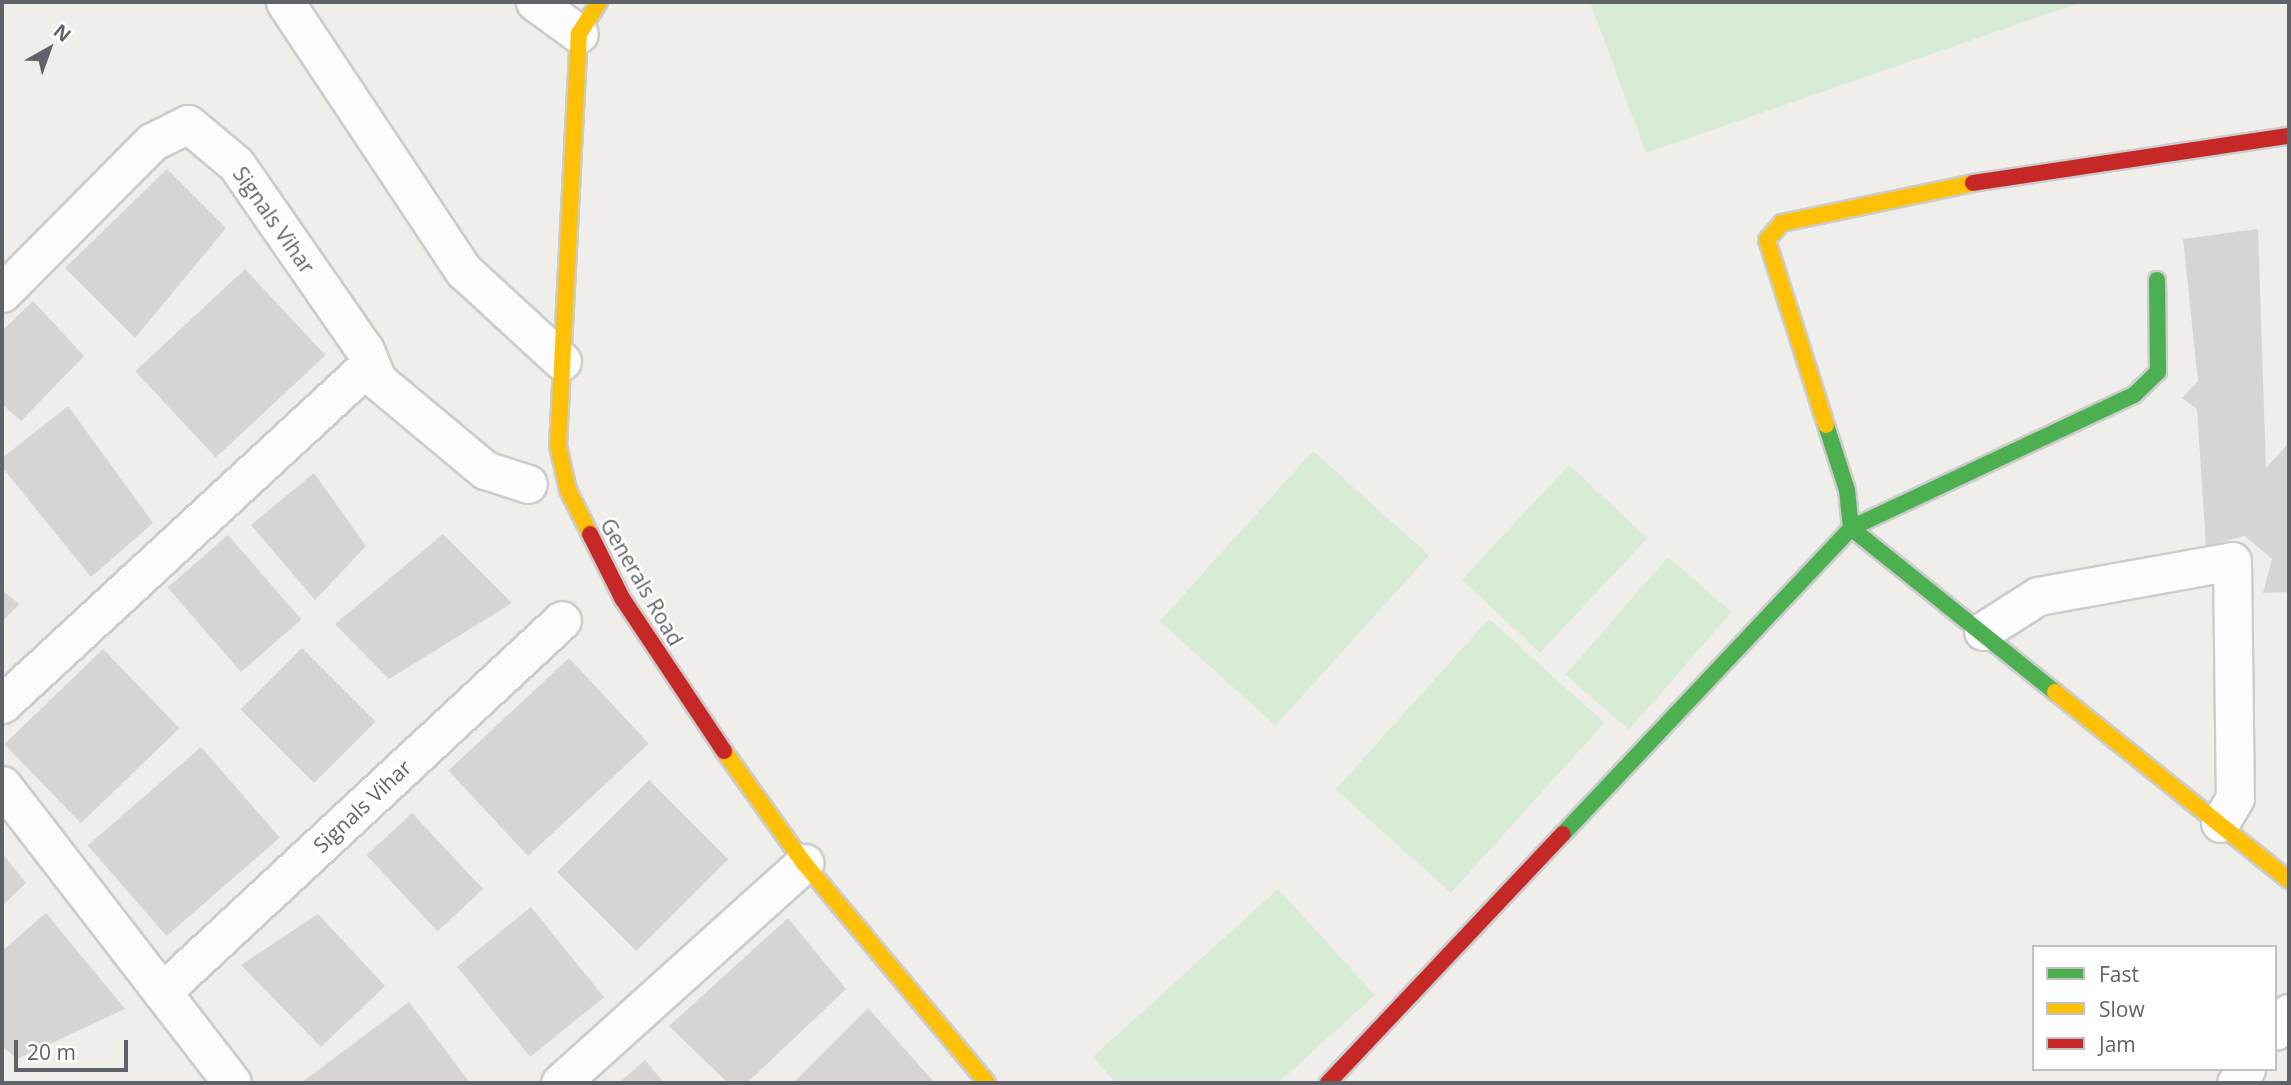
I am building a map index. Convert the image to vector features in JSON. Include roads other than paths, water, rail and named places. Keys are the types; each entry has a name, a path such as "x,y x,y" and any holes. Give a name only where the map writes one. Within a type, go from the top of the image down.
{"street":[{"path":"285,2 464,271 562,361"},
{"path":"535,2 579,34 600,2"},
{"name":"Generals Road","path":"579,34 558,446 568,490 597,551 694,709 804,863 987,1083"},
{"name":"Signals Vihar","path":"2,293 152,142 188,124 236,164 365,350 377,380 485,470 528,484"},
{"path":"2289,136 1993,179 1782,223 1767,240 1847,490 1852,528 2289,880"},
{"path":"1328,1083 1852,528 2134,395 2158,372 2157,280"},
{"path":"2,704 370,364"},
{"path":"1983,631 2038,596 2232,561 2235,798 2220,823"},
{"name":"Signals Vihar","path":"162,992 562,620"},
{"path":"2,785 232,1083"},
{"path":"560,1083 804,863"},
{"path":"2277,1028 2289,1013"}]}
